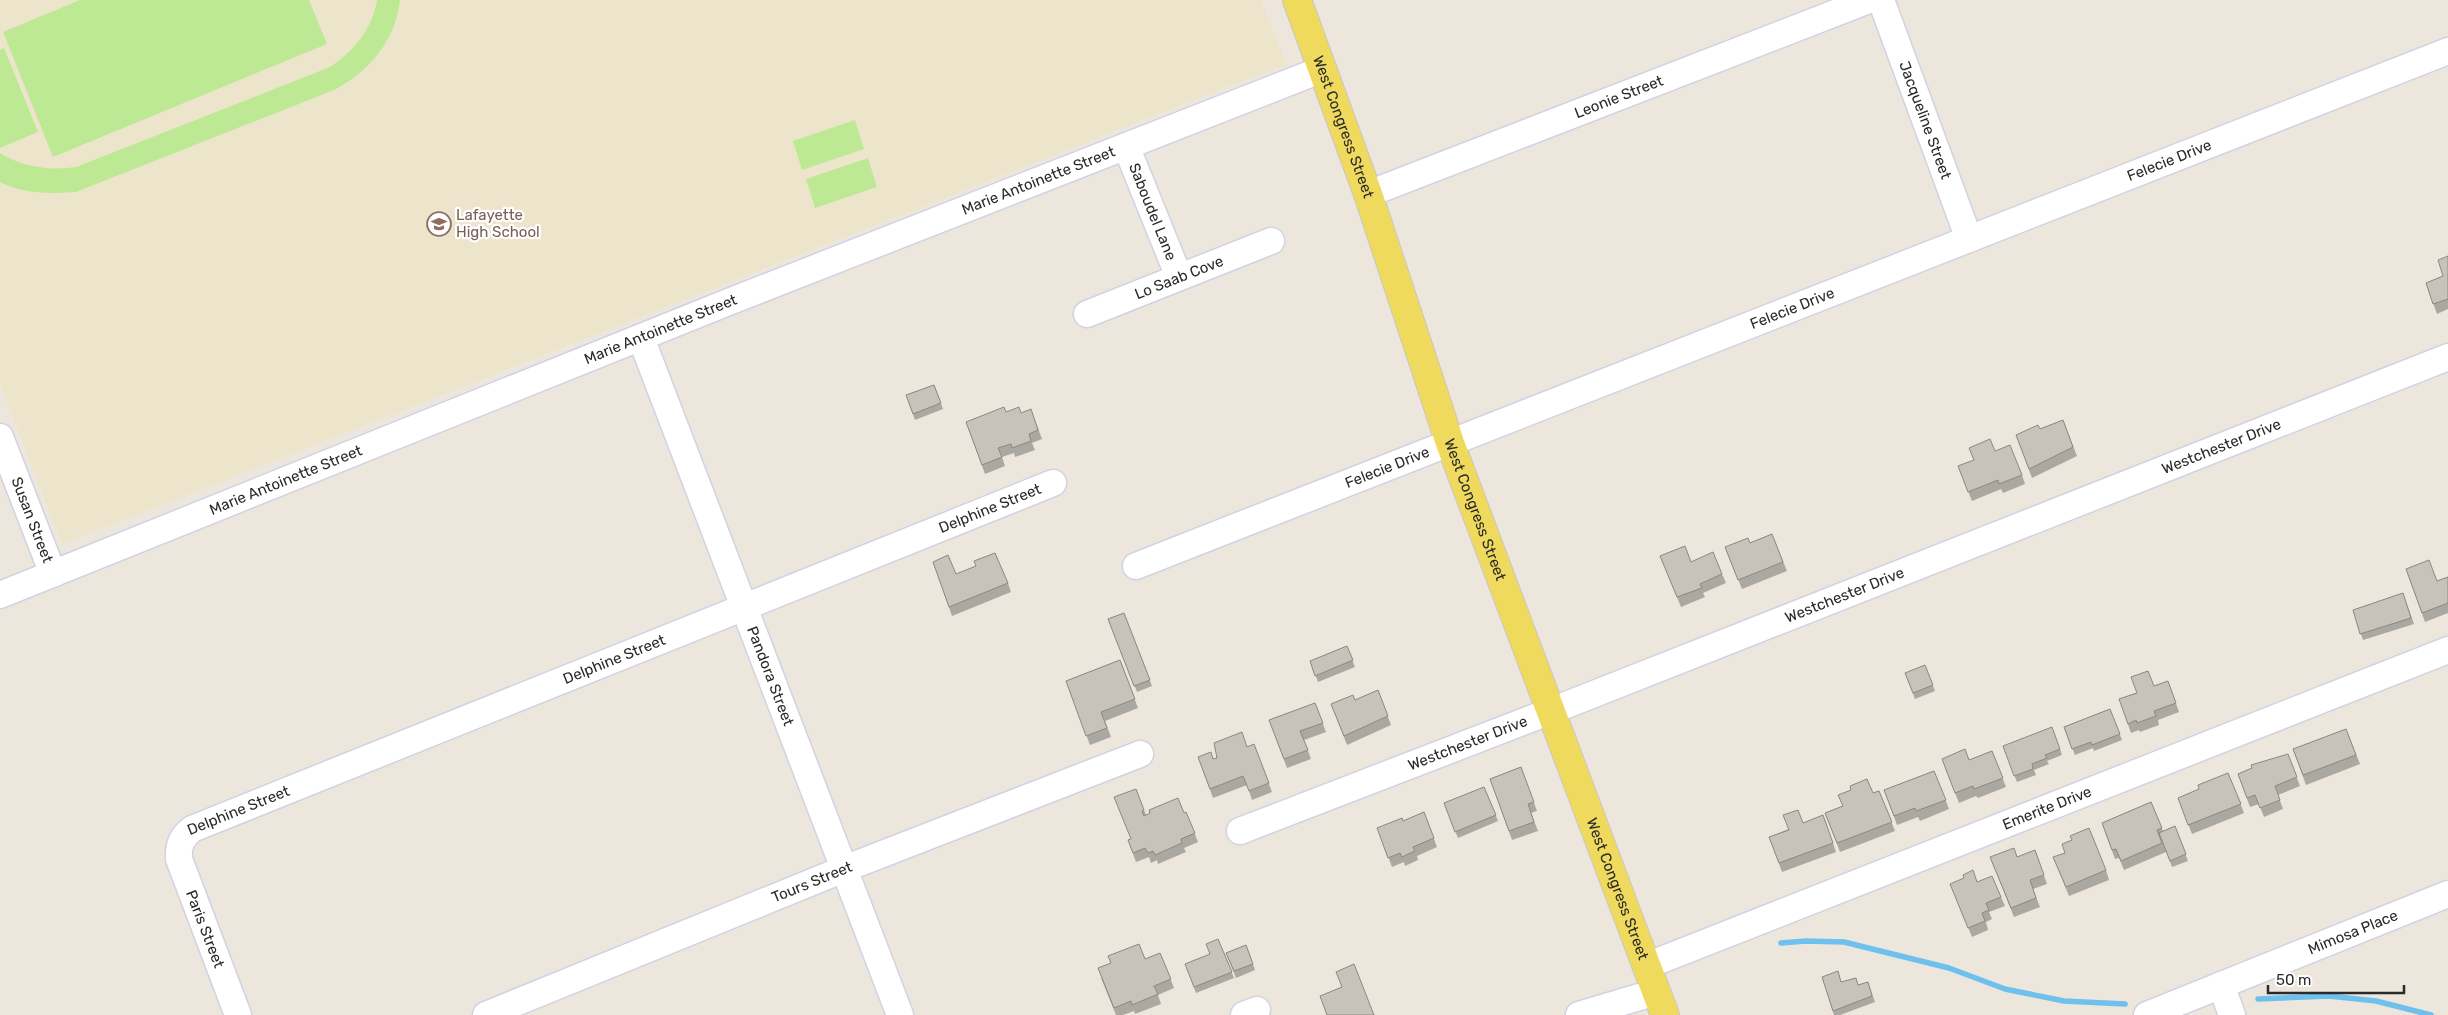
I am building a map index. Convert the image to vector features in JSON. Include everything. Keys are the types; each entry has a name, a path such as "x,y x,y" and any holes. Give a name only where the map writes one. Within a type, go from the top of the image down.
{"main road":[{"name":"West Congress Street","path":"1296,0 1368,194 1450,443 1660,1004"}],"street":[{"name":"Leonie Street","path":"1368,194 1870,0"},
{"name":"Jacqueline Street","path":"1881,0 1969,239"},
{"name":"Felecie Drive","path":"1136,566 2448,51"},
{"name":"Marie Antoinette Street","path":"0,595 641,338 1323,69"},
{"name":"Saboudel Lane","path":"1126,146 1179,278"},
{"name":"Lo Saab Cove","path":"1087,314 1270,241"},
{"name":"Pandora Street","path":"641,338 900,1015"},
{"name":"Westchester Drive","path":"1240,831 1551,711 2448,357"},
{"name":"Susan Street","path":"0,437 53,574"},
{"name":"Delphine Street","path":"180,843 184,836 192,829 744,605 1052,484"},
{"name":"Emerite Drive","path":"1646,966 2448,650"},
{"name":"Tours Street","path":"486,1015 844,868 1140,754"},
{"name":"Paris Street","path":"180,843 179,859 238,1015"},
{"name":"Mimosa Place","path":"2146,1015 2448,894"},
{"path":"2221,985 2232,1015"},
{"path":"1579,1015 1660,1004"}],"shaded area":[{"name":"Lafayette High School","path":"0,0 1261,0 1286,64 62,544 0,384"}],"green space":[{"path":"80,0 309,0 327,44 53,157 3,32"},
{"path":"377,0 400,0 393,28 387,41 379,53 359,74 334,90 76,192 27,191 0,182 0,153 18,162 36,167 76,167 330,67 354,47 361,38 371,20"},
{"path":"4,48 38,132 0,148 0,50"},
{"path":"855,120 864,149 802,170 793,141"},
{"path":"868,158 877,187 815,208 806,179"}],"building":[{"path":"2448,256 2448,299 2433,304 2426,283 2443,276 2438,260"},
{"path":"934,385 941,403 913,414 906,395"},
{"path":"1004,407 1006,412 1019,407 1021,413 1031,409 1038,430 1029,434 1031,441 1012,448 1011,444 998,448 1002,457 982,465 966,422"},
{"path":"2063,420 2073,447 2029,469 2016,435 2038,425 2040,429"},
{"path":"1990,439 1995,451 2010,445 2022,475 1999,484 1998,480 1968,492 1958,466 1974,460 1969,448"},
{"path":"1772,534 1783,562 1738,580 1725,547 1748,538 1750,543"},
{"path":"1685,546 1691,562 1713,552 1722,574 1700,584 1702,588 1677,597 1660,556"},
{"path":"995,553 1008,583 949,607 933,562 948,555 956,574 976,566 974,561"},
{"path":"2429,560 2437,581 2448,577 2448,603 2422,613 2406,569"},
{"path":"2403,593 2411,618 2360,634 2353,610"},
{"path":"1124,613 1150,680 1134,686 1108,619"},
{"path":"1347,646 1353,660 1315,676 1310,661"},
{"path":"1120,660 1135,699 1101,712 1107,728 1086,736 1066,681"},
{"path":"1925,665 1933,685 1913,693 1905,673"},
{"path":"2148,671 2154,686 2168,681 2176,703 2154,711 2156,716 2137,723 2136,720 2128,724 2119,699 2137,693 2131,677"},
{"path":"1378,690 1388,716 1344,736 1331,704 1353,695 1355,700"},
{"path":"1315,703 1323,723 1300,731 1308,750 1284,759 1269,720"},
{"path":"2110,709 2120,734 2092,745 2091,742 2072,749 2064,727"},
{"path":"2052,727 2060,749 2045,755 2047,758 2032,764 2033,769 2014,776 2003,746"},
{"path":"2346,729 2356,755 2303,775 2293,749"},
{"path":"1242,732 1247,747 1254,744 1269,783 1249,791 1243,776 1210,789 1198,757 1211,752 1213,759 1217,758 1214,743"},
{"path":"1965,749 1969,760 1992,751 2003,778 1974,789 1973,786 1955,793 1942,759"},
{"path":"2288,754 2297,777 2275,786 2280,800 2260,808 2255,795 2247,798 2238,774 2252,768 2251,765"},
{"path":"1521,767 1534,802 1528,804 1534,822 1509,831 1490,779"},
{"path":"1934,771 1946,800 1916,811 1915,808 1894,816 1884,790"},
{"path":"2228,773 2241,804 2188,825 2178,798 2199,789 2198,785"},
{"path":"1867,779 1873,793 1879,791 1892,822 1837,843 1825,813 1843,806 1838,795 1851,790 1850,786"},
{"path":"1484,787 1496,815 1455,832 1444,803"},
{"path":"1136,789 1144,810 1142,811 1144,816 1150,813 1149,810 1178,798 1195,833 1181,839 1182,843 1155,855 1153,851 1148,853 1145,848 1133,853 1128,840 1131,839 1114,797"},
{"path":"2151,802 2162,828 2157,830 2162,843 2121,861 2116,849 2112,850 2102,823"},
{"path":"1798,810 1803,823 1823,815 1833,843 1779,863 1769,837 1789,830 1783,815"},
{"path":"1424,812 1434,838 1413,847 1415,851 1402,857 1400,853 1388,858 1377,828 1402,818 1403,821"},
{"path":"2175,826 2186,854 2170,861 2159,833"},
{"path":"2089,828 2106,870 2066,887 2053,857 2065,853 2062,844 2072,840 2070,836"},
{"path":"2014,848 2017,857 2035,850 2044,875 2030,880 2036,898 2011,908 1990,857"},
{"path":"1973,870 1977,882 1992,876 2001,897 1986,903 1989,910 1982,913 1985,921 1968,928 1950,884 1964,878 1963,875"},
{"path":"1218,939 1232,972 1194,987 1185,964 1210,954 1206,944"},
{"path":"1139,944 1145,959 1160,953 1171,979 1154,986 1158,994 1132,1005 1131,1001 1114,1008 1098,968 1111,963 1108,956"},
{"path":"1246,945 1253,964 1234,971 1226,953"},
{"path":"1354,964 1374,1015 1327,1015 1320,996 1342,987 1336,972"},
{"path":"1838,971 1841,982 1856,978 1858,985 1868,982 1872,996 1833,1011 1822,977"}],"waterway":[{"path":"1781,943 1806,941 1844,942 1949,968 2005,989 2064,1001 2125,1004"},
{"path":"2258,999 2329,996 2376,1001 2431,1015"}],"place":[{"name":"Lafayette High School","path":"439,224"}]}
